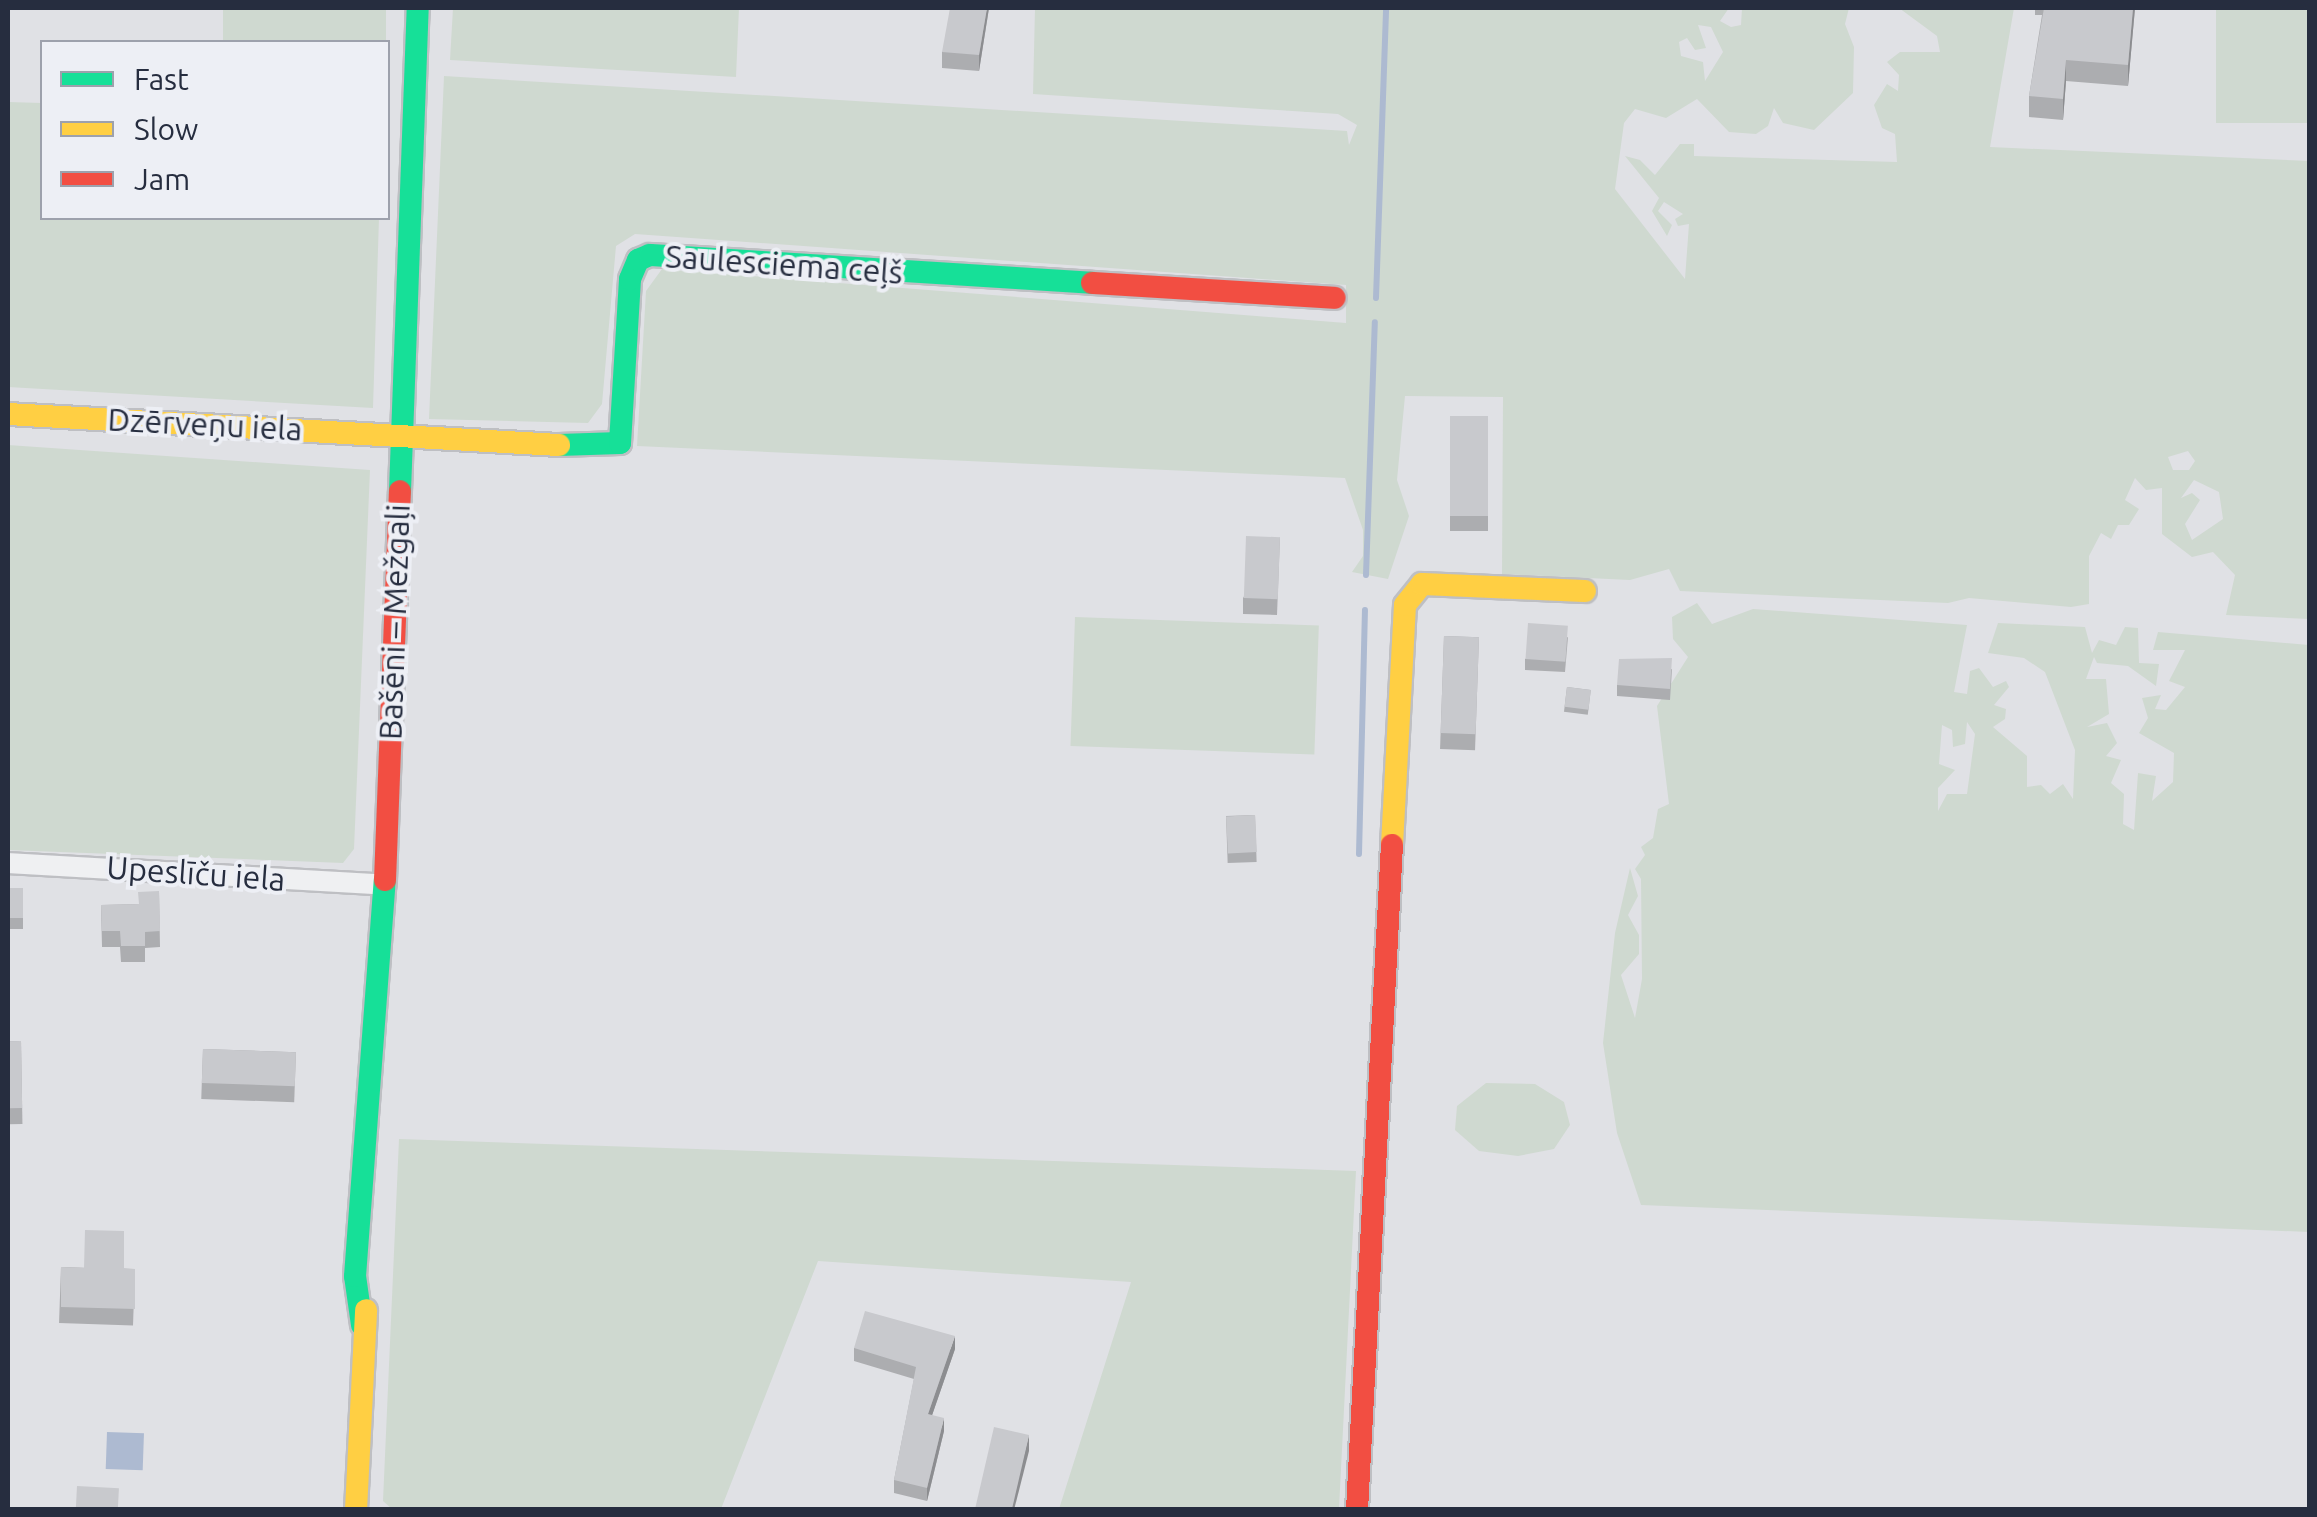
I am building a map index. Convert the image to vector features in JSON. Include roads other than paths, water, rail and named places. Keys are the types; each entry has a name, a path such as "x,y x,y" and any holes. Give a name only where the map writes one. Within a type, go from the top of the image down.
{"street":[{"name":"Bašēni – Mežgaļi","path":"356,1510 362,1325 355,1276 364,1236 384,885 418,8"},
{"name":"Saulesciema ceļš","path":"402,434 610,448 620,443 630,279 638,260 650,256 1335,298"},
{"name":"Dzērveņu iela","path":"8,414 402,434"},
{"path":"1357,1510 1405,605 1422,584 1585,591"},
{"name":"Upeslīču iela","path":"8,863 384,885"}],"water":[{"path":"107,1432 144,1433 143,1470 106,1469"}],"waterway":[{"path":"1376,298 1386,8"},
{"path":"1366,575 1375,322"},
{"path":"1359,854 1365,610"}]}
